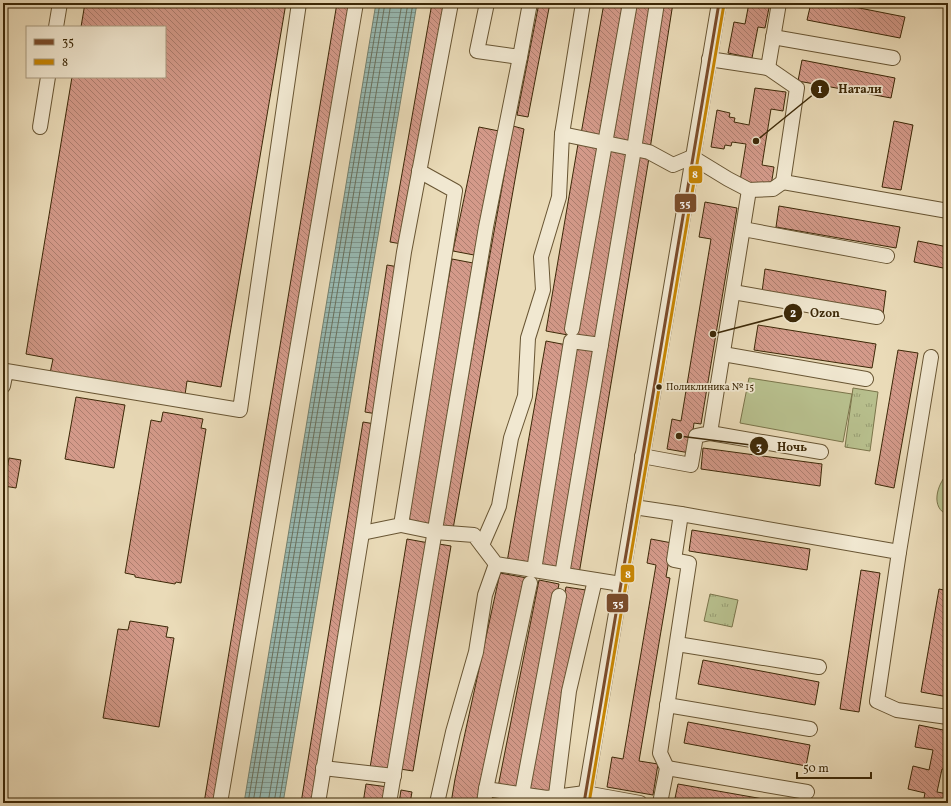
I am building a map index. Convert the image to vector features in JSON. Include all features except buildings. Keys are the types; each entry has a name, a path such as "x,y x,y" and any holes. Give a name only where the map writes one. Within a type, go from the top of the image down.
{"street":[{"path":"56,26 60,3"},
{"path":"3,386 6,371 240,410 299,3"},
{"path":"220,803 356,3"},
{"path":"318,803 362,533 404,252 450,3"},
{"path":"486,3 477,51 520,57"},
{"path":"389,803 486,227 530,3"},
{"path":"482,545 498,506 511,438 525,396 528,338 543,290 541,257 559,198 562,134 583,3"},
{"path":"572,329 630,3"},
{"path":"562,575 634,149 657,3"},
{"path":"584,798 719,3"},
{"path":"768,68 779,3"},
{"path":"773,37 893,58"},
{"path":"709,59 768,68 797,88 783,182"},
{"path":"40,127 48,78"},
{"path":"562,134 649,152 672,164 692,157"},
{"path":"692,157 749,190 773,189 783,182 948,211"},
{"path":"401,525 455,191 419,171"},
{"path":"710,434 749,190"},
{"path":"743,229 887,256"},
{"path":"733,292 877,317"},
{"path":"484,803 532,576 571,341 601,345"},
{"path":"723,354 866,379"},
{"path":"931,357 899,552 878,701 897,710 948,717"},
{"path":"642,456 691,465 696,436 710,434 821,452"},
{"path":"634,507 899,552"},
{"path":"660,803 667,768 660,753 689,563 674,560 680,514"},
{"path":"362,533 401,525 435,532 474,534 496,564 532,576 562,575 621,584"},
{"path":"437,803 453,732 476,652 485,595 496,564"},
{"path":"556,800 569,691 595,580"},
{"path":"522,794 559,596"},
{"path":"677,644 819,667"},
{"path":"667,705 810,729"},
{"path":"323,768 394,776"},
{"path":"667,768 807,792"},
{"path":"486,789 556,800 584,798 640,803"}],"green space":[{"path":"749,378 852,394 843,442 740,423"},
{"path":"853,388 878,392 870,451 845,447"},
{"path":"947,474 948,515 942,512 937,502 940,484"},
{"path":"710,594 738,600 732,627 704,621"}],"water":[{"path":"376,3 417,3 283,803 244,803"}],"transit line":[{"name":"35","path":"584,803 719,3"},
{"name":"8","path":"589,803 724,4"}],"place":[{"name":"Натали","path":"756,141"},
{"name":"Ozon","path":"713,334"},
{"name":"Поликлиника № 15","path":"659,387"},
{"name":"Ночь","path":"679,436"}]}
